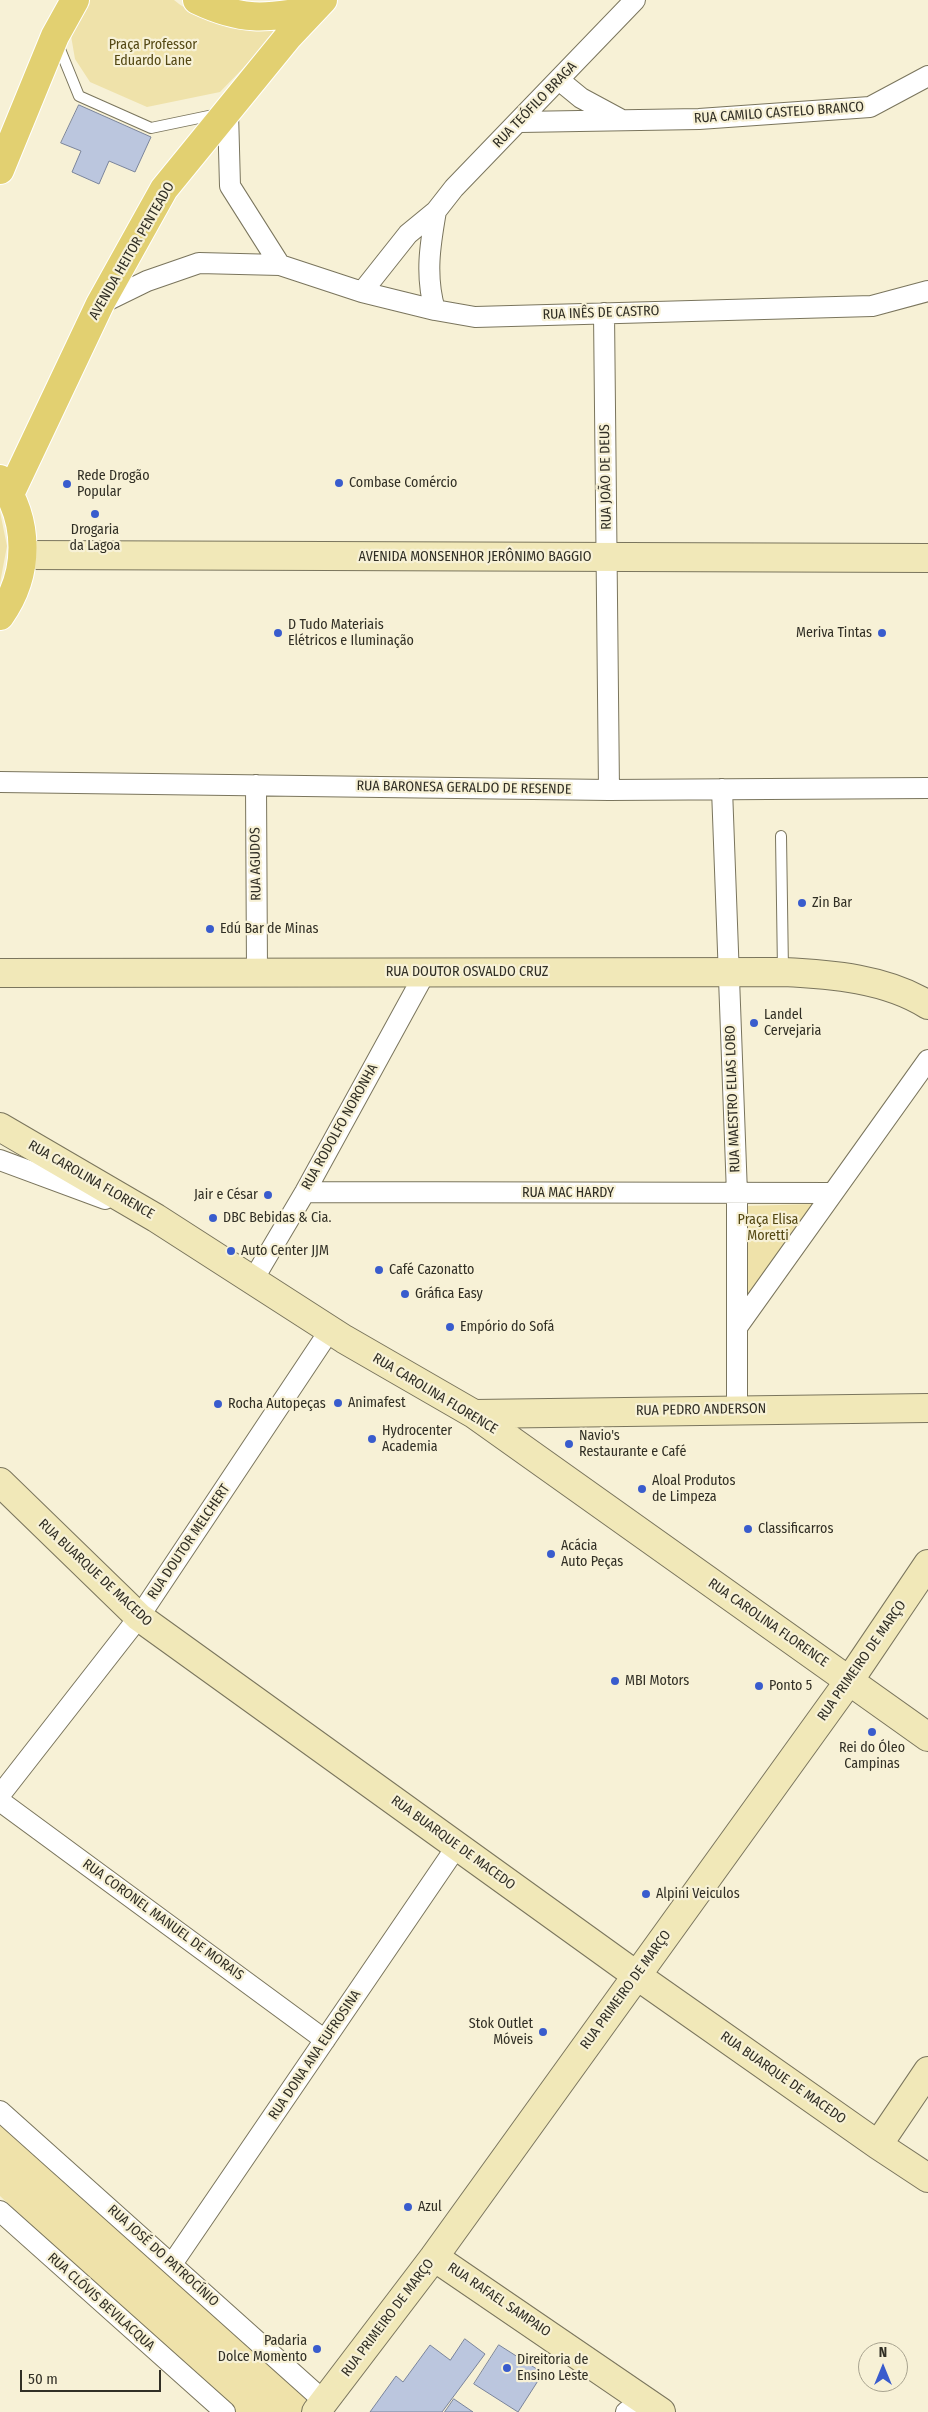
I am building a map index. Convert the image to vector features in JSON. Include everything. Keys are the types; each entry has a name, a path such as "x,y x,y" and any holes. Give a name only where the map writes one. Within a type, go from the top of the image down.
{"main road":[{"path":"0,170 55,36 75,0"},
{"path":"197,0 220,11 250,17 280,16 318,5"},
{"name":"AVENIDA HEITOR PENTEADO","path":"5,486 100,304 164,189 318,5"},
{"path":"0,616 11,601 22,568 23,554 20,521 5,486"},
{"name":"AVENIDA MONSENHOR JERÔNIMO BAGGIO","path":"23,554 928,558"},
{"name":"RUA DOUTOR OSVALDO CRUZ","path":"0,973 727,971 818,973 880,985 918,999 928,1006"},
{"name":"RUA CAROLINA FLORENCE","path":"0,1127 156,1218 330,1330 474,1414 928,1737"},
{"name":"RUA PEDRO ANDERSON","path":"474,1414 738,1409 928,1408"},
{"name":"RUA BUARQUE DE MACEDO","path":"0,1482 139,1617 636,1975 878,2146 928,2178"},
{"name":"RUA PRIMEIRO DE MARÇO","path":"321,2407 434,2257 850,1681 928,1564"},
{"path":"878,2146 928,2071"},
{"name":"RUA RAFAEL SAMPAIO","path":"434,2257 644,2408"}],"street":[{"name":"RUA TEÓFILO BRAGA","path":"362,292 408,234 436,210 454,188 520,122 635,0"},
{"name":"RUA CAMILO CASTELO BRANCO","path":"520,122 699,119 870,107 928,76"},
{"name":"RUA CAMILO CASTELO BRANCO","path":"559,80 581,98 621,120"},
{"path":"228,112 230,186 280,265"},
{"name":"RUA TEÓFILO BRAGA","path":"435,310 429,290 428,256 436,210"},
{"name":"RUA INÊS DE CASTRO","path":"100,304 147,281 199,263 280,265 362,292 435,310 475,317 872,306 928,291"},
{"name":"RUA JOÃO DE DEUS","path":"604,313 609,790"},
{"name":"RUA BARONESA GERALDO DE RESENDE","path":"0,782 609,790 928,788"},
{"name":"RUA AGUDOS","path":"256,785 257,972"},
{"name":"RUA MAESTRO ELIAS LOBO","path":"722,789 727,971 737,1194 738,1409"},
{"name":"RUA RODOLFO NORONHA","path":"253,1280 305,1192 425,973"},
{"path":"738,1326 928,1060"},
{"path":"0,1160 156,1218"},
{"name":"RUA MAC HARDY","path":"305,1192 832,1193"},
{"name":"RUA DOUTOR MELCHERT","path":"0,1795 139,1617 330,1330"},
{"name":"RUA CORONEL MANUEL DE MORAIS","path":"0,1801 325,2040"},
{"name":"RUA DONA ANA EUFROSINA","path":"172,2264 457,1846"},
{"name":"RUA JOSÉ DO PATROCÍNIO","path":"0,2110 172,2264 321,2407"},
{"name":"RUA CLÓVIS BEVILACQUA","path":"0,2212 225,2412"}],"lane":[{"path":"55,36 79,96 151,128 228,112"},
{"path":"781,836 783,972"}],"green space":[{"name":"Praça Professor Eduardo Lane","path":"86,0 174,0 185,8 211,19 239,25 281,29 220,92 147,107 90,82 75,59 70,30"},
{"path":"0,512 7,546 0,583"},
{"name":"Praça Elisa Moretti","path":"813,1204 746,1298 746,1206"},
{"path":"0,2114 325,2402 314,2412 234,2412 0,2196"}],"building":[{"path":"79,105 151,137 135,172 109,161 99,184 72,172 81,151 61,143"},
{"path":"465,2339 485,2354 442,2412 370,2412 396,2376 403,2382 430,2345 450,2360"},
{"path":"499,2345 543,2373 518,2412 474,2384"},
{"path":"454,2399 473,2412 445,2412"}],"place":[{"name":"Combase Comércio","path":"339,483"},
{"name":"Rede Drogão Popular","path":"67,484"},
{"name":"Drogaria da Lagoa","path":"95,514"},
{"name":"D Tudo Materiais Elétricos e Iluminação","path":"278,633"},
{"name":"Meriva Tintas","path":"882,633"},
{"name":"Zin Bar","path":"802,903"},
{"name":"Edú Bar de Minas","path":"210,929"},
{"name":"Landel Cervejaria","path":"754,1023"},
{"name":"Jair e César","path":"268,1195"},
{"name":"DBC Bebidas & Cia.","path":"213,1218"},
{"name":"Auto Center JJM","path":"231,1251"},
{"name":"Café Cazonatto","path":"379,1270"},
{"name":"Gráfica Easy","path":"405,1294"},
{"name":"Empório do Sofá","path":"450,1327"},
{"name":"Animafest","path":"338,1403"},
{"name":"Rocha Autopeças","path":"218,1404"},
{"name":"Hydrocenter Academia","path":"372,1439"},
{"name":"Navio's Restaurante e Café","path":"569,1444"},
{"name":"Aloal Produtos de Limpeza","path":"642,1489"},
{"name":"Classificarros","path":"748,1529"},
{"name":"Acácia Auto Peças","path":"551,1554"},
{"name":"MBI Motors","path":"615,1681"},
{"name":"Ponto 5","path":"759,1686"},
{"name":"Rei do Óleo Campinas","path":"872,1732"},
{"name":"Alpini Veiculos","path":"646,1894"},
{"name":"Stok Outlet Móveis","path":"543,2032"},
{"name":"Azul","path":"408,2207"},
{"name":"Padaria Dolce Momento","path":"317,2349"},
{"name":"Direitoria de Ensino Leste","path":"507,2368"}]}
